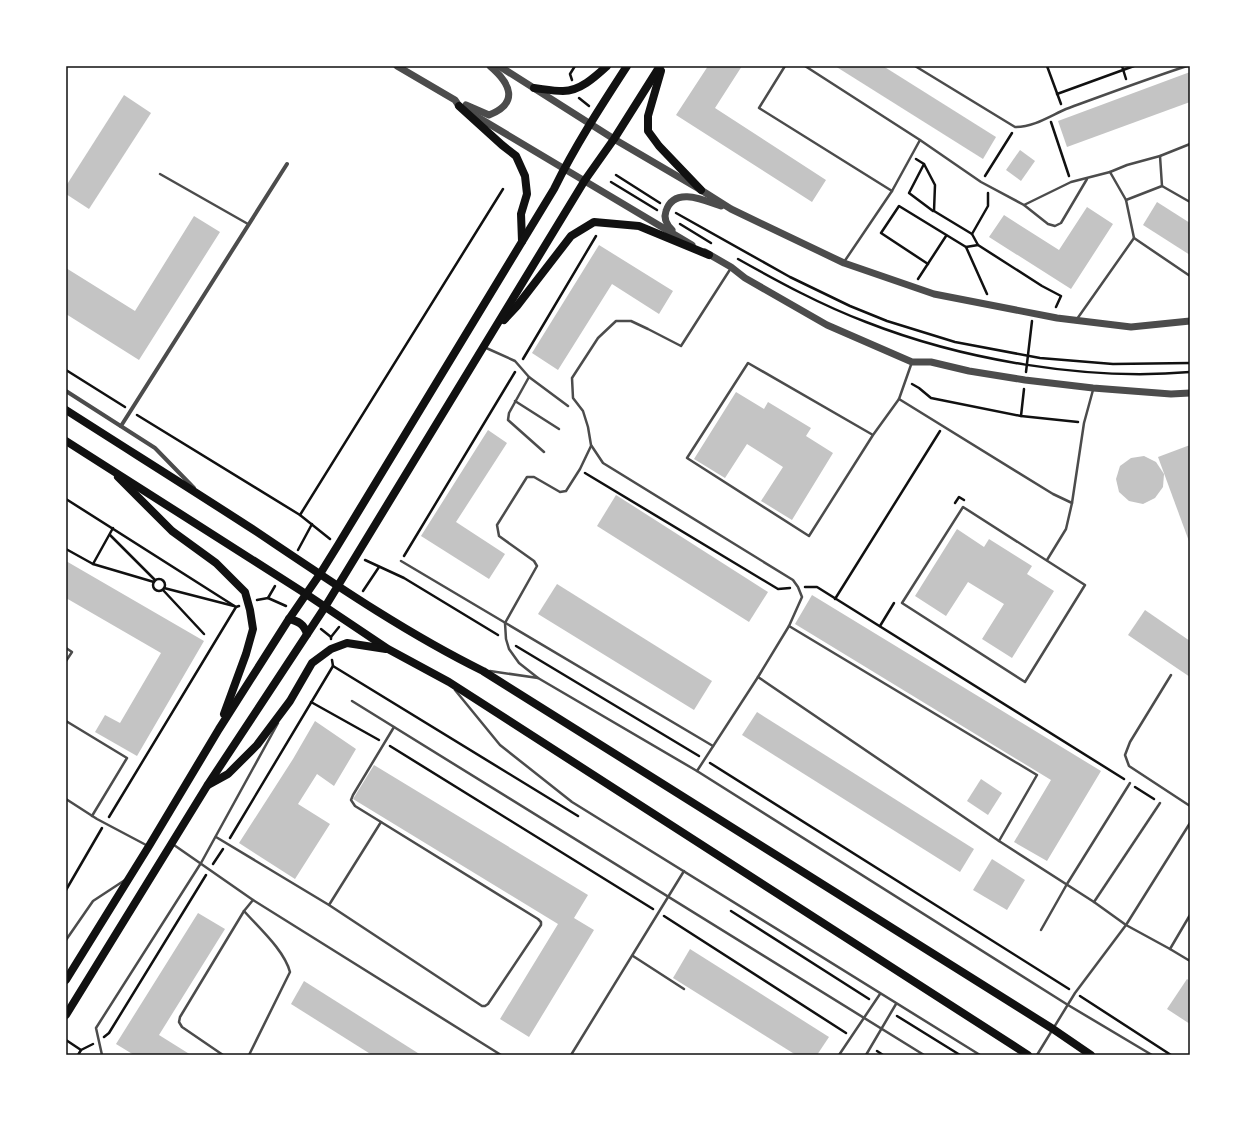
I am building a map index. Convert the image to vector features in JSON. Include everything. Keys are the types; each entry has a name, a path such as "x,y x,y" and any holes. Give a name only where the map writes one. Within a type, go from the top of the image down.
{"main road":[{"path":"534,88 564,91 574,88 591,80 607,66"},
{"path":"66,980 219,729 338,545 554,189 564,168 590,124 627,66"},
{"path":"66,1015 207,786 326,607 585,180 614,139 660,66"},
{"path":"663,66 659,75 648,116 648,130 660,146 701,190"},
{"path":"457,103 516,156 525,176 527,194 521,214 522,241"},
{"path":"490,336 517,306 571,236 594,222 638,226 709,255"},
{"path":"66,410 203,496 338,586 451,654 483,670 1053,1029 1091,1055"},
{"path":"68,442 306,594 388,649 449,682 1028,1055"},
{"path":"107,467 172,531 216,563 232,577 245,592 253,629 246,654 219,729"},
{"path":"289,619 298,622 305,628 307,634"},
{"path":"207,786 228,774 257,746 290,701 312,663 331,649 347,643 388,649"}],"street":[{"path":"397,66 564,168 731,267 745,278 827,325 912,362 931,362 969,371 1025,380 1093,388 1171,394 1190,393"},
{"path":"457,103 489,115 498,112 504,107 509,96 507,84 498,72 490,66"},
{"path":"500,66 614,139 701,190 730,209"},
{"path":"121,426 287,164"},
{"path":"681,238 667,225 666,211 669,203 682,196 696,197 730,209 844,262 934,294 1033,313 1131,327 1190,321"},
{"path":"66,391 154,448 203,496"}],"lane":[{"path":"785,66 759,108 892,191"},
{"path":"805,66 920,140 981,182 1024,205 1048,224 1055,226 1061,223 1087,179"},
{"path":"915,66 1015,127 1030,126 1063,110 1187,66"},
{"path":"844,262 892,191 920,140"},
{"path":"1024,205 1071,182 1110,172 1127,165 1160,156 1190,144"},
{"path":"1160,156 1162,186"},
{"path":"1110,172 1126,200 1134,238 1190,276"},
{"path":"160,174 248,224"},
{"path":"1126,200 1162,186"},
{"path":"1162,186 1190,202"},
{"path":"1076,320 1134,238"},
{"path":"697,771 789,626 802,597 793,580 603,463 591,445 588,427 582,410 573,398 572,378 598,338 616,321 631,321 681,346 731,267"},
{"path":"483,347 515,361 529,377 568,406"},
{"path":"873,435 748,363 687,458 809,536 873,435 899,400 912,362"},
{"path":"529,377 509,412 508,420 544,452"},
{"path":"1047,560 1066,530 1072,503 1084,423 1093,388"},
{"path":"899,400 1053,494 1072,503"},
{"path":"515,401 559,429"},
{"path":"591,445 580,469 566,491 560,492 534,477 527,477 497,525 499,536 534,560 537,566 505,623 506,639 509,649 519,664 538,678 697,771 1068,1005 1152,1055"},
{"path":"963,507 1047,560 1085,585 1025,682 902,603 963,507"},
{"path":"401,561 713,746"},
{"path":"789,626 1036,775 999,841"},
{"path":"66,648 72,652 66,661"},
{"path":"483,670 538,678"},
{"path":"1171,675 1130,742 1125,755 1129,766 1190,806"},
{"path":"758,677 999,841 1067,884 1126,925 1190,961"},
{"path":"449,682 500,745 572,802 980,1055"},
{"path":"102,1055 96,1028 201,863 290,701"},
{"path":"352,701 924,1055"},
{"path":"66,721 127,758 92,816"},
{"path":"216,837 329,906 482,1006 485,1006 488,1004 541,925 541,922 355,806 351,800 353,794 394,727"},
{"path":"1041,930 1067,884 1130,783"},
{"path":"66,798 92,816 149,846"},
{"path":"1094,902 1160,803"},
{"path":"329,906 381,822"},
{"path":"1037,1055 1075,993 1126,925 1190,823"},
{"path":"172,843 253,900 501,1055"},
{"path":"571,1055 669,898 684,871"},
{"path":"66,940 93,900 130,876"},
{"path":"223,1055 182,1027 179,1022 180,1017 244,911 253,900"},
{"path":"244,911 283,955 290,972 249,1055"},
{"path":"1170,949 1190,916"},
{"path":"633,956 684,989"},
{"path":"839,1055 880,994"},
{"path":"866,1055 896,1004"}],"path":[{"path":"1047,66 1063,110"},
{"path":"1122,66 1128,86"},
{"path":"1057,94 1134,66"},
{"path":"1049,116 1071,182"},
{"path":"981,182 1015,127"},
{"path":"912,156 924,164 935,185 934,211"},
{"path":"924,164 909,193 934,211 972,234 978,246 1042,286 1061,296 1056,307"},
{"path":"616,175 712,244"},
{"path":"611,182 790,277 850,306 887,321 955,342 1027,356 1112,364 1190,363"},
{"path":"972,234 988,206 989,186"},
{"path":"300,515 503,189"},
{"path":"928,264 881,233 899,206 966,247 978,246"},
{"path":"394,574 596,236"},
{"path":"918,279 946,236"},
{"path":"966,247 987,294"},
{"path":"732,256 818,301 866,322 936,345 981,356 1049,368 1103,373 1142,374 1190,372"},
{"path":"1021,416 1033,313"},
{"path":"66,370 300,515 338,545"},
{"path":"905,381 919,388 931,398 1021,416 1084,423"},
{"path":"835,599 942,426"},
{"path":"580,469 778,589 817,587 1160,803"},
{"path":"955,504 959,497 966,501"},
{"path":"66,499 236,607"},
{"path":"294,557 312,524"},
{"path":"93,564 113,528"},
{"path":"110,535 154,581 153,585 155,590 157,591 164,589 236,607"},
{"path":"66,549 93,564 154,581 161,579 165,586 164,589 204,634"},
{"path":"356,556 394,574 506,639 705,760 1171,1055"},
{"path":"358,598 379,567"},
{"path":"66,890 236,607 248,602 268,598 295,610"},
{"path":"880,626 896,599"},
{"path":"78,1055 81,1050 99,1041 109,1033 227,844 333,666"},
{"path":"311,702 384,743 659,913 852,1036"},
{"path":"66,1040 81,1050"},
{"path":"871,1048 883,1055"}],"building":[{"path":"708,66 742,66 715,108 826,180 812,202 676,115"},
{"path":"835,66 883,66 996,137 983,159"},
{"path":"1190,72 1190,102 1067,147 1058,121"},
{"path":"124,95 151,113 89,209 66,194 66,186"},
{"path":"1020,150 1035,161 1021,181 1006,170"},
{"path":"1157,202 1190,223 1190,255 1143,225"},
{"path":"1087,207 1113,224 1071,289 989,237 1004,215 1059,250"},
{"path":"194,216 220,232 139,360 66,314 66,268 135,311"},
{"path":"599,245 673,291 659,314 612,284 558,370 532,353"},
{"path":"736,392 764,409 768,402 811,428 806,436 833,453 792,520 761,501 783,467 747,444 725,478 694,459"},
{"path":"488,430 507,443 456,522 505,554 489,579 421,536"},
{"path":"1190,445 1190,544 1158,457"},
{"path":"1144,456 1156,462 1164,474 1163,487 1155,498 1143,504 1129,501 1119,492 1116,479 1120,466 1131,458"},
{"path":"616,495 768,592 749,622 597,526"},
{"path":"957,529 984,547 989,539 1032,566 1027,574 1054,591 1012,658 982,639 1004,604 968,582 946,616 915,596"},
{"path":"66,561 204,641 137,756 95,732 105,715 120,723 161,653 66,598"},
{"path":"557,584 712,681 694,710 538,614"},
{"path":"812,595 1101,771 1047,861 1014,842 1051,780 795,624"},
{"path":"1145,610 1190,641 1190,677 1128,635"},
{"path":"757,712 974,849 960,872 742,735"},
{"path":"315,721 356,749 334,786 317,774 298,804 330,824 295,879 239,843 293,759"},
{"path":"374,765 588,895 574,918 594,930 529,1037 500,1019 558,924 353,799"},
{"path":"981,779 1002,793 988,815 967,801"},
{"path":"992,859 1025,880 1007,910 973,890"},
{"path":"198,913 225,929 159,1035 191,1055 134,1055 116,1044"},
{"path":"690,949 829,1037 817,1055 796,1055 673,978"},
{"path":"1187,979 1190,981 1190,1024 1167,1009"},
{"path":"304,981 421,1055 372,1055 291,1004"}]}
